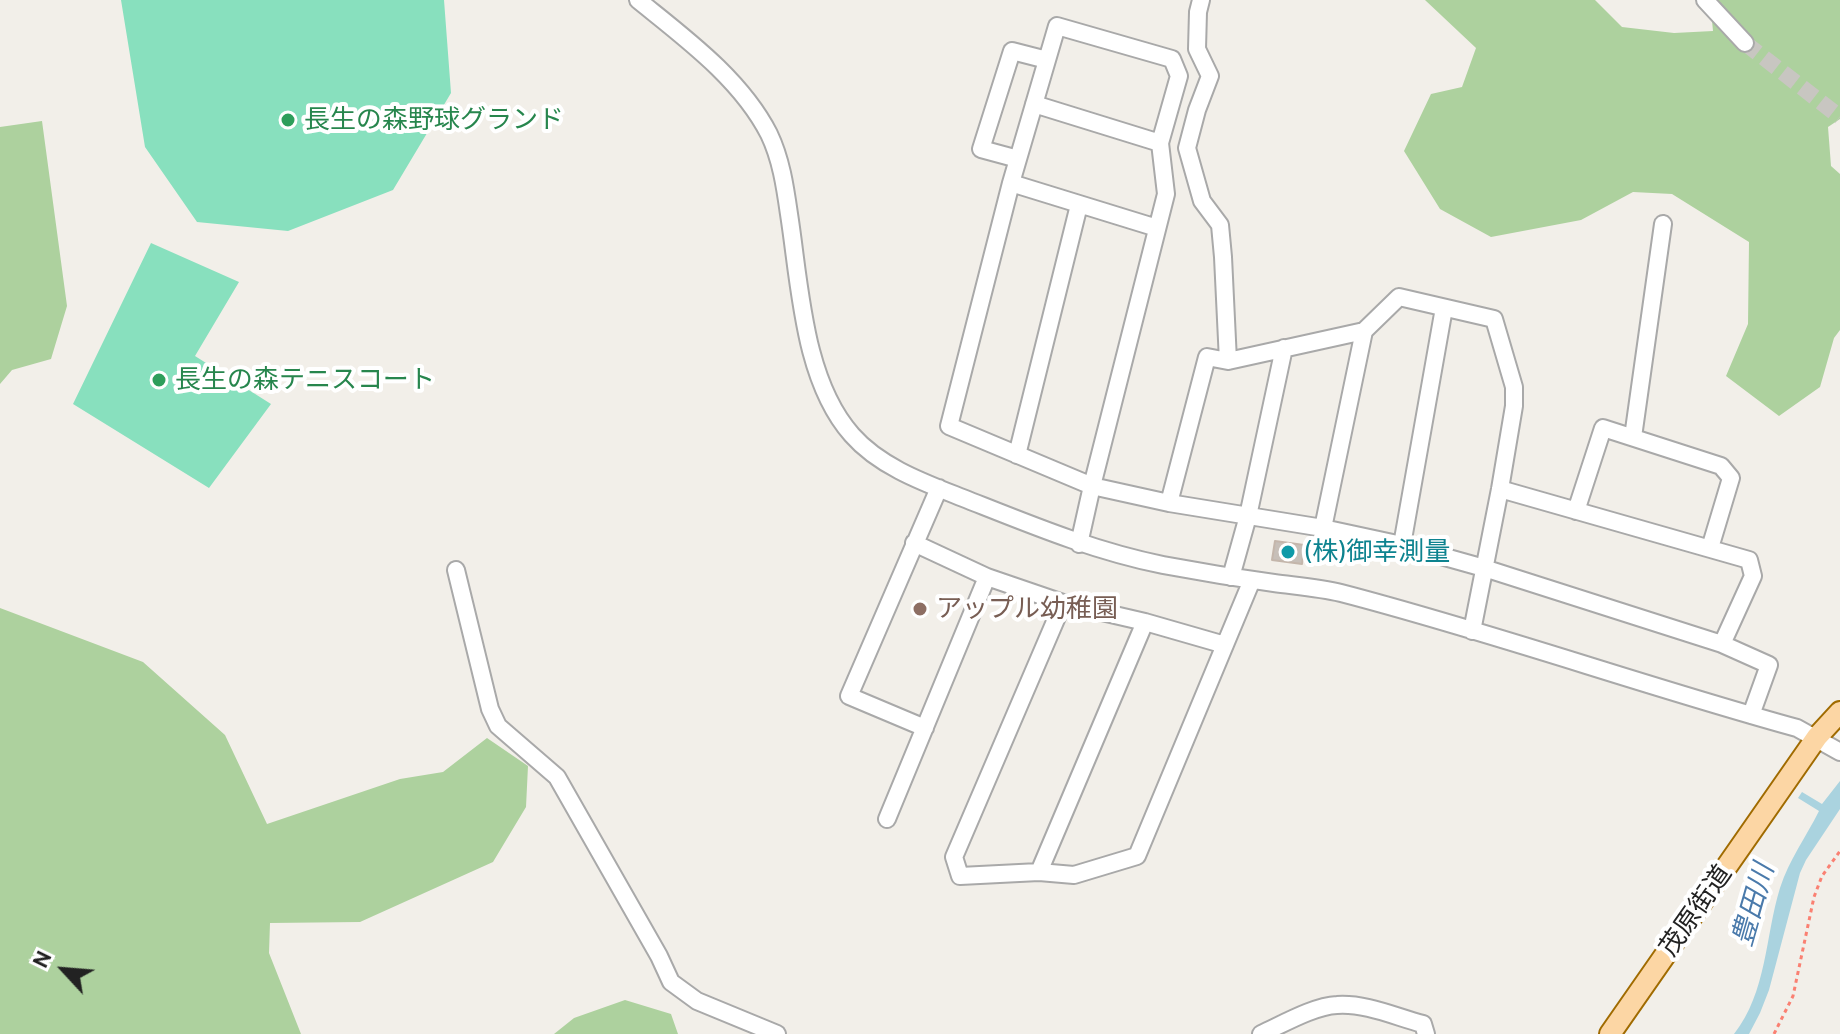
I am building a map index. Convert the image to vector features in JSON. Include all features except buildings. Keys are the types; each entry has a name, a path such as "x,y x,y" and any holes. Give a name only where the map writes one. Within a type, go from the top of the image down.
{"main road":[{"name":"茂原街道","path":"1610,1034 1817,737 1840,712"}],"street":[{"path":"638,0 705,54 746,99 770,135 783,170 811,352 821,384 853,437 873,454 939,488 1079,544 1163,565 1337,592 1797,728 1838,750"},
{"path":"1201,0 1197,49 1210,76 1187,148 1202,201 1220,225 1228,361"},
{"path":"1705,0 1745,43"},
{"path":"1079,544 1092,486 1166,194 1160,143 1179,76 1172,59 1057,26 1011,183 949,426 1092,486 1402,545 1722,644 1769,665 1751,715"},
{"path":"1018,159 981,149 1012,51 1047,60"},
{"path":"1034,104 1160,143"},
{"path":"1011,183 1157,228"},
{"path":"1017,455 1079,205"},
{"path":"1633,437 1663,224"},
{"path":"1169,503 1207,357 1228,361 1364,331 1399,297 1494,319 1514,387 1514,406 1472,631"},
{"path":"1402,545 1444,308"},
{"path":"1323,528 1364,331"},
{"path":"1231,577 1248,516 1284,348"},
{"path":"1576,511 1603,428 1721,466 1731,478 1710,548"},
{"path":"925,728 849,696 939,488"},
{"path":"1500,489 1749,560 1753,576 1722,644"},
{"path":"914,543 987,577 1063,603 1225,645"},
{"path":"456,570 490,709 498,726 557,777 671,982 739,1027 777,1034"},
{"path":"887,819 987,577"},
{"path":"1063,603 954,857 960,876 1039,872 1074,875 1137,856 1252,580"},
{"path":"1039,872 1145,622"},
{"path":"1261,1034 1321,1008 1337,1005 1360,1006 1423,1024 1426,1034"}],"path":[{"path":"1774,1034 1793,996 1814,897 1822,876 1840,851"}],"green space":[{"name":"長生の森野球グランド","path":"121,0 444,0 451,93 393,190 288,231 197,222 145,147"},
{"path":"1425,0 1595,0 1622,27 1674,33 1713,31 1710,0 1840,0 1840,119 1828,127 1831,166 1840,174 1840,330 1834,338 1820,387 1779,416 1726,376 1748,324 1749,242 1672,194 1633,192 1581,220 1491,237 1440,209 1404,151 1431,94 1462,87 1476,48"},
{"path":"42,121 67,306 51,359 12,370 0,384 0,127"},
{"name":"長生の森テニスコート","path":"151,243 239,282 195,356 271,404 209,488 73,404"},
{"path":"0,608 143,662 225,735 267,824 400,779 443,772 487,738 528,766 526,807 493,862 360,922 270,923 269,953 301,1034 0,1034"},
{"path":"625,1000 671,1014 678,1034 554,1034 574,1018"}],"water":[{"path":"1840,781 1840,809 1800,873 1760,1013 1749,1034 1734,1034 1745,1018 1759,982 1780,888 1819,811 1798,798 1802,792 1822,804"}],"tunnel":[{"path":"1745,43 1840,117"}],"place":[{"name":"長生の森野球グランド","path":"288,120"},
{"name":"長生の森テニスコート","path":"159,380"},
{"name":"(株)御幸測量","path":"1288,552"},
{"name":"アップル幼稚園","path":"920,609"}],"water label":[{"name":"豊田川","path":"1754,905"}]}
